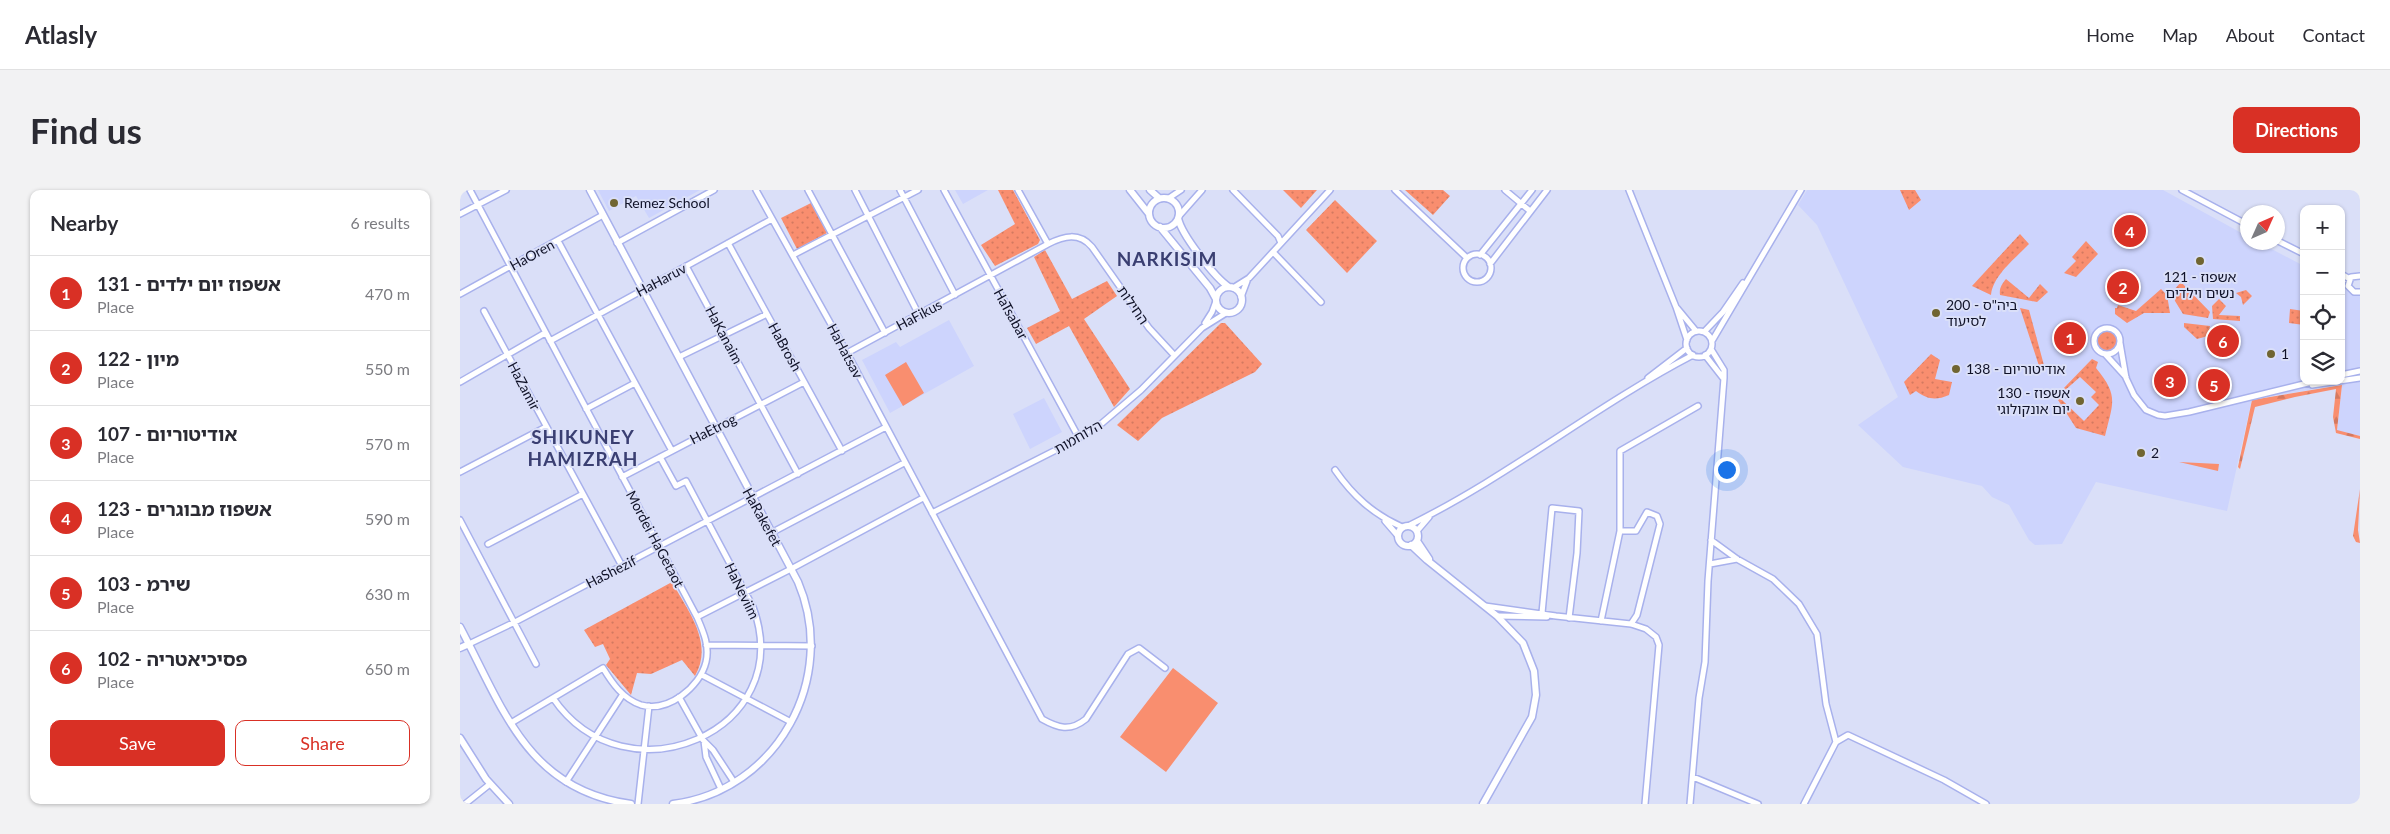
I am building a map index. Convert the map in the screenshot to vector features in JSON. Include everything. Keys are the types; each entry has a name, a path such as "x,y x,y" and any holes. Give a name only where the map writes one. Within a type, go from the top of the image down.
{"street":[{"name":"Mordei HaGetaot","path":"470,190 703,630 706,645 706,661 702,675"},
{"path":"460,214 506,190"},
{"name":"HaRakefet","path":"590,190 791,569 806,603 812,646 804,692 791,722 772,750 746,775 734,782 703,797 672,804"},
{"path":"618,243 714,190"},
{"name":"HaHatsav","path":"756,190 847,353 1042,719 1054,726 1067,729 1078,725 1086,719 1128,654 1133,650 1138,648 1166,668"},
{"path":"808,190 885,333"},
{"path":"855,190 919,314"},
{"path":"900,190 955,295"},
{"path":"793,255 918,190"},
{"name":"HaTsabar","path":"944,190 1079,438"},
{"path":"1018,190 1048,244"},
{"path":"1130,190 1153,222 1159,226 1204,280 1219,308 1226,313 1238,309 1249,278"},
{"path":"1150,190 1159,198"},
{"path":"1149,215 1152,204 1159,198 1169,198 1181,190"},
{"path":"1159,226 1171,226 1202,190"},
{"path":"1233,190 1278,236 1281,243"},
{"path":"1216,300 1221,290 1231,288 1249,278 1330,190"},
{"path":"1395,190 1467,258"},
{"path":"1506,190 1530,211"},
{"path":"1467,258 1480,255 1532,190"},
{"path":"1467,258 1464,272 1474,281 1486,278 1490,272 1490,264 1547,190"},
{"path":"1628,190 1676,307 1687,340 1687,348 1693,355"},
{"path":"1398,536 1405,527 1477,488 1641,384 1693,355 1705,355 1711,349 1712,341 1801,190"},
{"path":"2182,190 2240,221"},
{"path":"1169,198 1177,205 1178,217 1183,231 1220,279 1241,297"},
{"name":"HaOren","path":"460,294 603,215"},
{"name":"HaHaruv","path":"550,341 772,219"},
{"name":"החילות","path":"990,276 1048,244 1068,236 1079,238 1088,242 1149,328 1174,355"},
{"path":"558,241 672,451"},
{"name":"HaBrosh","path":"728,243 842,451"},
{"path":"2285,244 2300,252"},
{"path":"1273,252 1320,302"},
{"path":"1480,255 1490,264"},
{"name":"HaKanaim","path":"686,266 798,474"},
{"path":"1704,332 1714,323 1750,275"},
{"name":"HaFikus","path":"847,353 990,276"},
{"path":"2345,276 2350,279"},
{"path":"2350,279 2353,276 2360,276"},
{"path":"2350,279 2349,289 2354,292 2360,292"},
{"name":"הלוחמות","path":"1202,328 1212,312 1216,300"},
{"path":"1676,307 1696,331 1704,332 1712,341"},
{"name":"HaZamir","path":"484,311 622,566"},
{"name":"הלוחמות","path":"932,513 1079,438 1118,412 1202,328 1226,313"},
{"path":"679,357 767,314"},
{"path":"2126,378 2119,335 2112,329 2100,330 2094,336 2094,344 2097,350 2105,354 2126,378 2141,405 2152,412 2165,416 2301,386 2360,378"},
{"path":"1687,340 1696,331"},
{"path":"460,382 545,332"},
{"path":"2105,354 2115,352 2120,342"},
{"path":"1641,384 1687,348"},
{"path":"1690,804 1699,698 1705,662 1710,564 1724,378 1724,370 1711,349"},
{"path":"1705,355 1724,378"},
{"path":"2345,374 2360,371"},
{"name":"HaEtrog","path":"622,477 804,382"},
{"path":"586,409 635,383"},
{"path":"1601,621 1620,531 1620,451 1698,406"},
{"path":"460,472 546,427"},
{"name":"HaShezif","path":"469,644 515,622 886,427"},
{"name":"HaNeviim","path":"553,698 568,718 594,740 622,751 643,754 680,750 704,740 731,720 745,699 755,678 760,647 758,620 686,482 676,486 660,457"},
{"path":"771,533 904,463"},
{"path":"1335,470 1344,484 1366,507 1383,518 1417,531"},
{"path":"488,544 583,494"},
{"path":"696,617 791,569 923,498"},
{"path":"1542,613 1552,508 1579,511 1577,553 1569,618"},
{"path":"1620,531 1636,532 1647,512 1657,516 1660,524 1637,615 1631,624"},
{"path":"1414,543 1417,531 1430,514"},
{"path":"1383,518 1402,544 1414,543"},
{"path":"460,520 536,664"},
{"path":"1712,540 1737,559 1773,579 1799,604 1817,634 1826,704 1836,742"},
{"path":"1414,543 1440,570 1497,616 1523,643 1534,671 1536,695 1532,717 1483,804"},
{"path":"1710,564 1737,559"},
{"path":"1485,606 1569,618 1631,624 1646,629 1656,637 1659,645 1645,804"},
{"path":"1497,616 1556,616"},
{"path":"460,627 511,723 531,753 549,771 566,782 607,800 631,804"},
{"path":"460,648 469,644"},
{"path":"706,645 812,646"},
{"path":"511,723 603,668 623,694 640,704 649,706 679,698 702,675 791,722"},
{"path":"566,782 623,694"},
{"path":"679,698 704,740 713,750 734,782"},
{"path":"638,804 649,706"},
{"path":"1804,804 1836,742 1848,735 1944,780 1986,804"},
{"path":"460,738 489,783 509,804"},
{"path":"704,740 706,758 721,789"},
{"path":"1693,776 1758,804"},
{"path":"465,804 489,783"}],"shaded area":[{"path":"598,190 700,190 649,218 636,196 609,211"},
{"path":"955,190 988,190 963,204"},
{"path":"1807,190 2163,190 2240,232 2240,250 2273,250 2300,264 2300,385 2342,385 2252,399 2227,511 2096,482 2062,544 2035,545 2029,540 2009,505 1992,497 1982,486 1903,467 1858,425 1898,397 1817,225 1798,205"},
{"path":"2345,288 2360,294 2360,436 2337,431 2342,385 2345,385"},
{"path":"949,320 974,366 890,413 862,360 896,342 900,347"},
{"path":"1044,398 1062,432 1030,449 1013,414"}],"green space":[{"path":"998,190 1013,190 1040,240 1038,244 995,266 981,245 1015,224"},
{"path":"1283,190 1317,190 1301,208"},
{"path":"1405,190 1443,190 1450,196 1433,215"},
{"path":"1900,190 1915,190 1921,200 1909,210"},
{"path":"1335,200 1377,241 1347,273 1306,230"},
{"path":"811,203 827,233 797,249 781,218"},
{"path":"2020,234 2029,244 2000,274 1991,295 1972,286"},
{"path":"2086,241 2098,254 2076,277 2064,273 2076,261 2072,257"},
{"path":"1045,250 1072,299 1107,281 1117,296 1084,319 1130,389 1114,407 1069,326 1036,344 1027,328 1060,311 1034,257"},
{"path":"2006,279 2029,298 2040,284 2048,292 2037,302 2000,295 2001,286"},
{"path":"2181,282 2210,312 2208,318 2183,314 2175,301 2173,291"},
{"path":"2161,289 2167,295 2170,313 2144,313 2127,323 2115,314 2115,308 2118,305 2136,311"},
{"path":"2246,290 2252,296 2243,305 2241,297 2236,293"},
{"path":"2219,299 2226,306 2219,315 2240,316 2240,321 2213,319 2212,306"},
{"path":"2020,308 2029,310 2045,369 2041,372"},
{"path":"2290,309 2300,310 2300,324 2289,323"},
{"path":"1221,323 1225,323 1262,364 1255,372 1162,418 1138,441 1117,425"},
{"path":"2184,323 2210,326 2208,336 2197,339 2184,327"},
{"path":"2102,329 2112,329 2119,336 2119,346 2112,353 2102,353 2095,346 2095,336"},
{"path":"1931,354 1940,360 1935,379 1952,382 1949,395 1931,398 1916,391 1910,395 1904,382"},
{"path":"2092,359 2098,362 2096,368 2111,393 2112,407 2105,436 2076,428 2058,400 2060,398 2084,421 2099,405 2091,397 2096,392 2080,377 2063,392 2061,391"},
{"path":"906,362 924,393 903,406 885,375"},
{"path":"2342,385 2337,430 2360,436 2360,439 2336,433 2333,417 2336,389 2255,407 2240,469 2238,467 2252,400"},
{"path":"2179,462 2219,464 2218,471"},
{"path":"2360,489 2358,530 2360,543 2356,542 2353,536"},
{"path":"672,582 697,628 702,651 700,664 695,676 682,660 651,674 637,673 631,695 606,665 610,659 603,644 595,647 584,630"},
{"path":"1173,668 1218,703 1166,772 1120,737"}],"place":[{"name":"Remez School","path":"614,203"},
{"name":"123 - אשפוז מבוגרים","path":"2130,231"},
{"name":"121 - אשפוז נשים וילדים","path":"2200,261"},
{"name":"122 - מיון","path":"2123,287"},
{"name":"200 - ביה\"ס לסיעוד","path":"1936,313"},
{"name":"131 - אשפוז יום ילדים","path":"2070,338"},
{"name":"102 - פסיכיאטריה","path":"2223,341"},
{"name":"1","path":"2271,354"},
{"name":"138 - אודיטוריום","path":"1956,369"},
{"name":"107 - אודיטוריום","path":"2170,381"},
{"name":"103 - שירמ","path":"2214,385"},
{"name":"130 - אשפוז יום אונקולוגי","path":"2080,401"},
{"name":"2","path":"2141,453"}],"district":[{"name":"NARKISIM","path":"1167,259"},
{"name":"SHIKUNEY HAMIZRAH","path":"583,448"}]}
